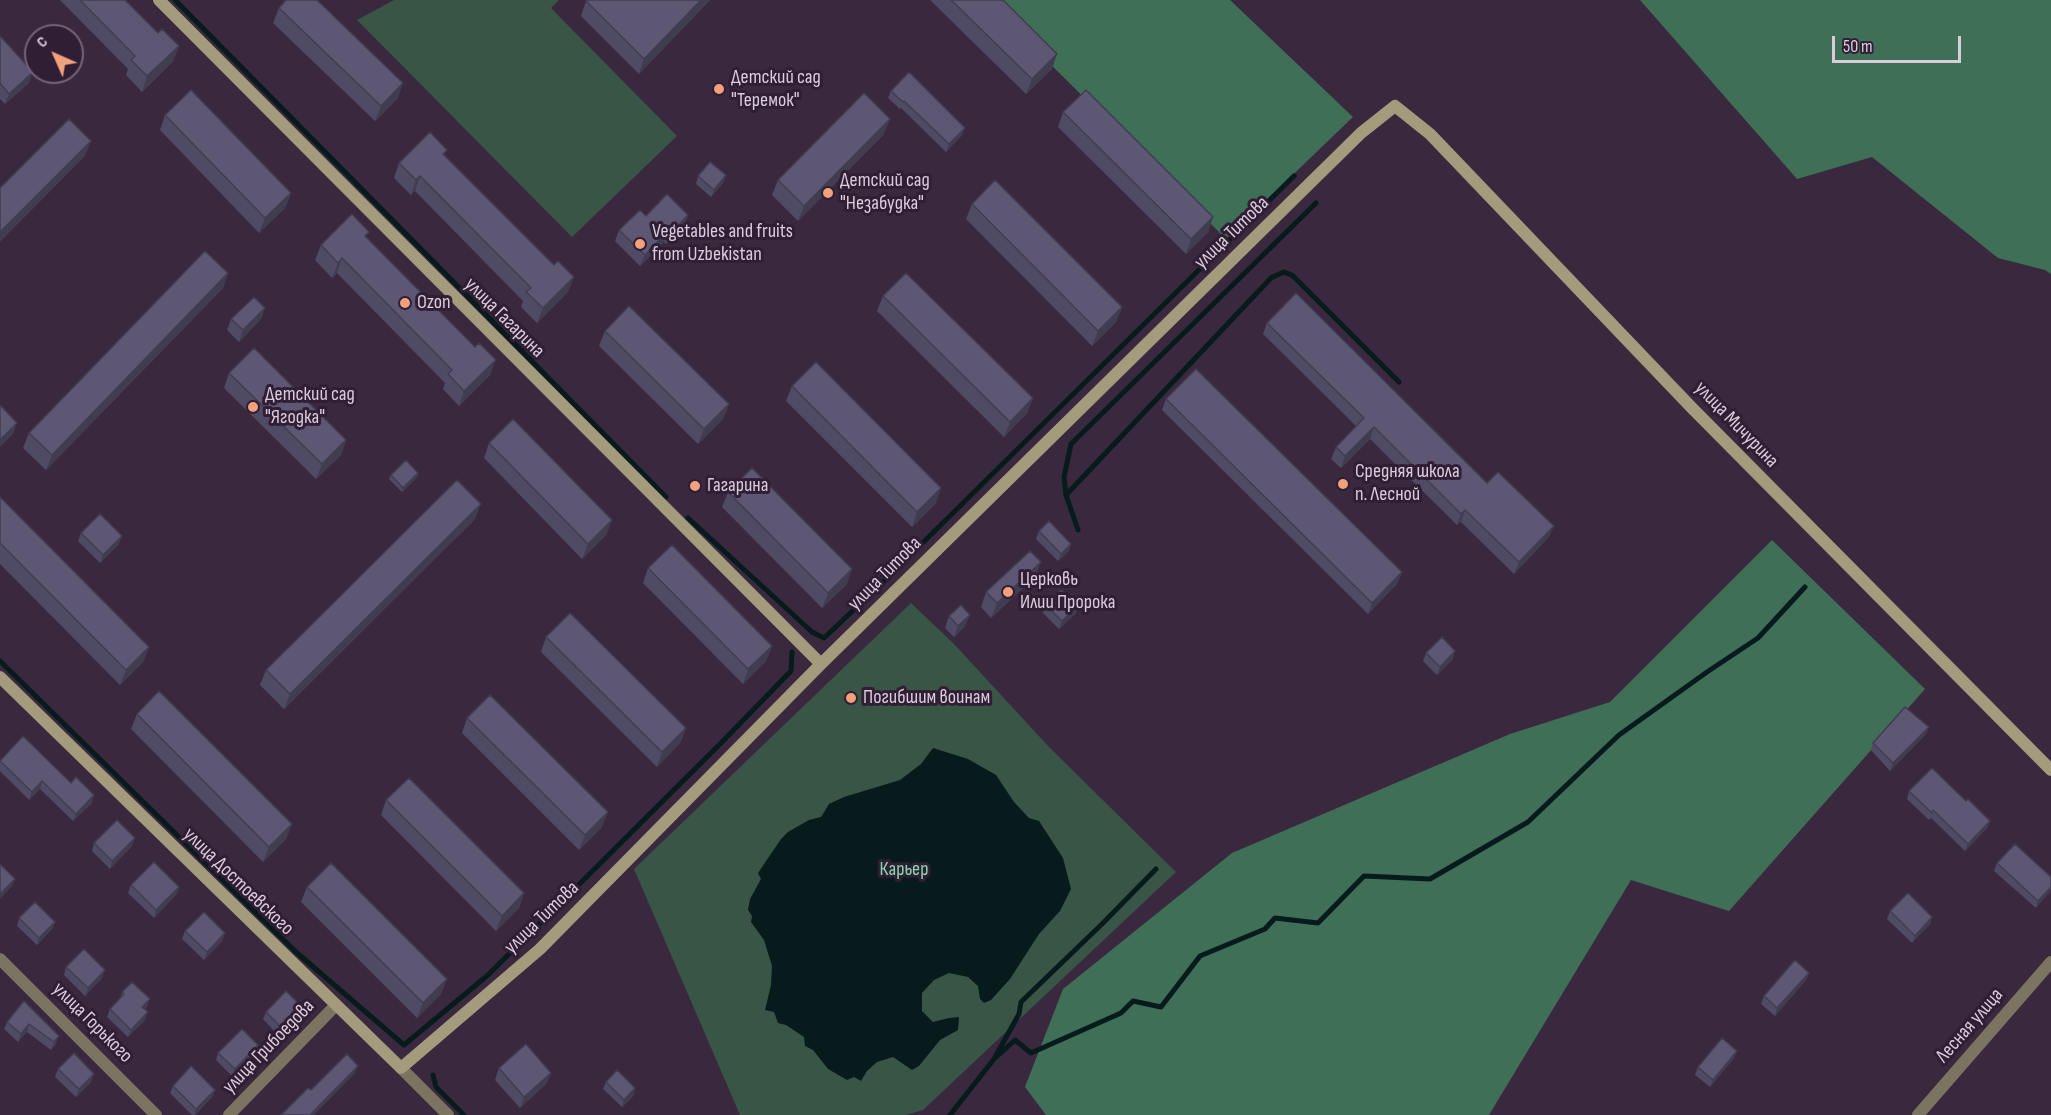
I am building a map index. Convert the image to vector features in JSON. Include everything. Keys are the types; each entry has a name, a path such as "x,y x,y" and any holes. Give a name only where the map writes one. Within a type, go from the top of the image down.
{"street":[{"name":"улица Гагарина","path":"159,0 821,664"},
{"name":"улица Титова","path":"401,1068 540,949 821,664 1361,133 1395,106"},
{"name":"улица Мичурина","path":"1395,106 1430,134 1700,416 2051,770"},
{"name":"улица Достоевского","path":"0,677 448,1115"},
{"name":"улица Горького","path":"0,959 156,1115"},
{"name":"Лесная улица","path":"1918,1115 2051,962"},
{"name":"улица Грибоедова","path":"229,1115 336,1005"}],"green space":[{"path":"394,0 559,0 551,8 677,136 572,237 357,20"},
{"path":"986,0 1230,0 1353,117 1226,239"},
{"path":"1640,0 2051,0 2051,274 2045,270 1998,258 1872,157 1797,179"},
{"path":"1772,540 1925,689 1729,911 1631,880 1489,1115 1046,1115 1025,1087 1063,989 1232,853 1510,734 1610,702"},
{"name":"Карьер","path":"911,603 954,644 1050,748 1176,872 923,1110 906,1115 740,1115 634,869"}],"shaded area":[{"path":"933,748 968,759 996,775 1014,802 1029,818 1039,821 1063,858 1071,889 1060,911 1039,934 1010,979 991,1000 984,1003 980,999 978,986 968,977 949,973 934,980 922,993 922,1011 933,1022 959,1017 958,1030 940,1040 919,1066 912,1070 893,1057 877,1062 867,1071 861,1081 854,1077 847,1080 828,1069 813,1050 805,1046 804,1037 786,1025 778,1023 774,1012 765,1010 771,985 772,966 764,940 751,922 752,916 748,910 750,899 761,879 758,873 788,832 809,820 821,817 829,804 844,797 900,780 921,764"}],"building":[{"path":"80,0 125,0 158,33 162,29 179,46 147,76 131,60 135,56"},
{"path":"286,0 317,0 403,83 381,106 279,8"},
{"path":"701,0 644,59 586,1"},
{"path":"951,0 1003,0 1057,54 1032,79"},
{"path":"0,36 24,62 24,80 9,94 0,83"},
{"path":"909,72 965,128 949,144 891,91"},
{"path":"191,90 291,193 265,218 165,115"},
{"path":"1086,90 1213,217 1191,239 1063,112"},
{"path":"864,93 890,119 804,206 778,180"},
{"path":"69,119 91,141 0,232 0,188"},
{"path":"430,132 447,150 443,154 554,265 558,261 574,277 543,308 526,292 531,288 420,176 416,180 399,163"},
{"path":"710,162 726,175 714,190 698,176"},
{"path":"995,180 1122,307 1098,331 972,204"},
{"path":"667,194 688,215 671,233 668,231 645,255 619,230 640,210 646,216"},
{"path":"352,214 369,232 365,236 475,347 479,343 496,360 464,391 448,374 452,370 342,258 338,263 321,245"},
{"path":"205,251 228,273 52,455 29,433"},
{"path":"906,273 1033,398 1010,422 883,296"},
{"path":"1296,293 1487,483 1498,472 1554,526 1519,562 1465,510 1461,514 1374,427 1345,456 1336,447 1364,418 1267,323"},
{"path":"254,297 265,308 243,330 231,319"},
{"path":"629,306 729,404 704,429 605,331"},
{"path":"254,348 346,440 322,464 229,373"},
{"path":"816,362 941,488 917,512 792,386"},
{"path":"1196,369 1402,572 1372,603 1166,399"},
{"path":"0,405 17,423 0,440"},
{"path":"513,419 612,520 588,544 489,443"},
{"path":"406,460 418,473 403,488 391,475"},
{"path":"752,468 852,569 828,593 728,492"},
{"path":"457,480 481,504 290,694 266,670"},
{"path":"0,497 149,647 126,670 0,543"},
{"path":"100,514 122,536 103,555 81,533"},
{"path":"1049,521 1071,544 1061,554 1039,531"},
{"path":"672,545 772,646 748,669 648,568"},
{"path":"1030,551 1041,562 997,603 986,592"},
{"path":"1061,590 1078,606 1062,621 1046,605"},
{"path":"961,605 970,615 958,626 949,616"},
{"path":"570,613 686,728 662,752 546,637"},
{"path":"1442,637 1455,651 1440,667 1426,653"},
{"path":"159,691 292,824 269,847 137,714"},
{"path":"490,695 608,812 585,835 467,718"},
{"path":"1905,707 1929,727 1893,763 1873,743"},
{"path":"23,736 71,783 76,777 94,795 76,814 42,781 32,792 0,761"},
{"path":"1932,768 1990,821 1968,844 1933,810 1932,813 1909,791"},
{"path":"409,778 524,893 502,916 386,800"},
{"path":"117,820 135,838 112,861 94,843"},
{"path":"2015,844 2051,877 2051,887 2038,901 1997,863"},
{"path":"154,862 179,887 156,910 131,885"},
{"path":"331,863 447,979 423,1003 307,887"},
{"path":"0,864 15,879 0,894"},
{"path":"1908,893 1932,917 1915,936 1890,911"},
{"path":"35,902 55,922 39,938 19,918"},
{"path":"204,912 225,933 207,952 185,931"},
{"path":"84,949 105,970 88,988 66,967"},
{"path":"1795,960 1809,973 1777,1008 1764,996"},
{"path":"132,982 150,999 142,1007 148,1012 131,1030 110,1009"},
{"path":"286,991 300,1005 280,1026 266,1012"},
{"path":"24,1001 59,1036 54,1042 29,1024 21,1034 7,1022"},
{"path":"242,1029 258,1045 235,1069 218,1053"},
{"path":"1722,1038 1737,1051 1713,1080 1698,1067"},
{"path":"526,1044 551,1073 524,1097 499,1068"},
{"path":"74,1053 94,1074 79,1089 58,1069"},
{"path":"347,1054 358,1066 310,1115 281,1115 308,1088 311,1090"},
{"path":"191,1066 215,1090 196,1109 173,1086"},
{"path":"617,1070 635,1088 624,1100 606,1082"}],"waterway":[{"path":"175,0 666,497"},
{"path":"688,518 812,632 824,638 1294,176"},
{"path":"1078,530 1066,495 1064,477 1071,444 1316,203"},
{"path":"1066,495 1271,278 1284,272 1292,275 1399,382"},
{"path":"994,1059 1015,1040 1031,1053 1121,1013 1133,1001 1161,1007 1200,956 1265,929 1275,918 1318,923 1364,876 1430,879 1528,822 1619,735 1758,638 1805,587"},
{"path":"0,661 296,952 404,1045 488,975 722,742 791,671 792,652"},
{"path":"950,1115 994,1059 1019,1014 1021,1002 1156,869"},
{"path":"433,1075 436,1087 464,1115"}],"place":[{"name":"Детский сад \"Теремок\"","path":"719,89"},
{"name":"Детский сад \"Незабудка\"","path":"828,193"},
{"name":"Vegetables and fruits from Uzbekistan","path":"640,244"},
{"name":"Ozon","path":"405,303"},
{"name":"Детский сад \"Ягодка\"","path":"253,407"},
{"name":"Средняя школа п. Лесной","path":"1343,484"},
{"name":"Гагарина","path":"695,486"},
{"name":"Церковь Илии Пророка","path":"1008,592"},
{"name":"Погибшим воинам","path":"851,698"}]}
